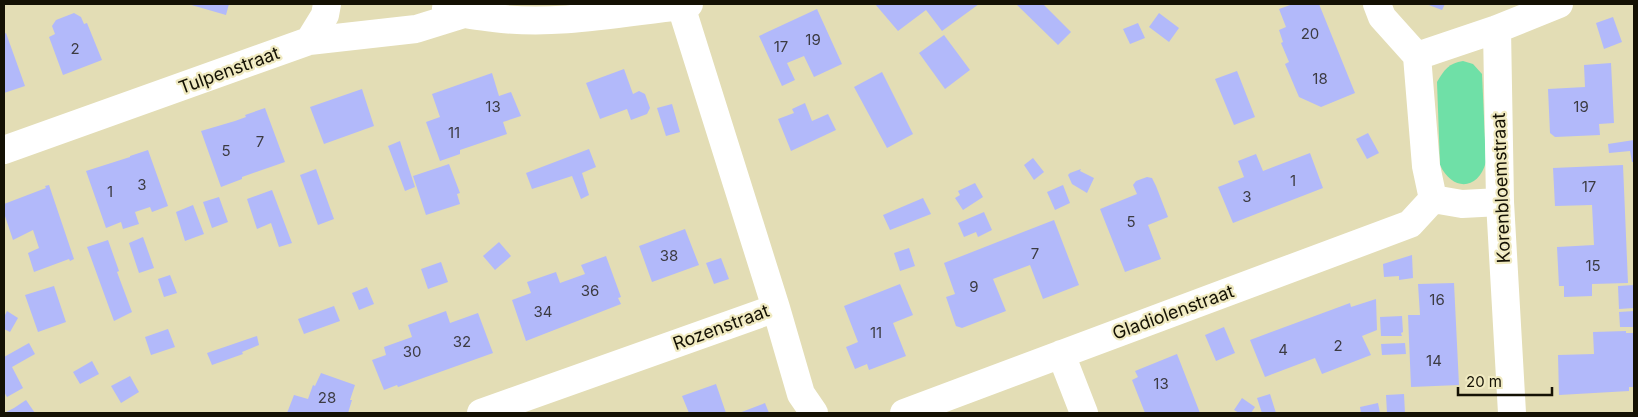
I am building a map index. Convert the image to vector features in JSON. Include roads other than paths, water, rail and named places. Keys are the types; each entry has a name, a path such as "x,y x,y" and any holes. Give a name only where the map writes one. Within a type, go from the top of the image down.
{"street":[{"path":"309,41 325,15 327,4"},
{"path":"1377,4 1382,17 1417,56 1426,166 1433,199 1462,204 1500,202"},
{"path":"1417,56 1497,29 1560,4"},
{"name":"Tulpenstraat","path":"4,150 309,41 416,29 450,9 512,21 574,19 685,5"},
{"name":"Rozenstraat","path":"481,413 776,308 685,5"},
{"name":"Korenbloemstraat","path":"1497,29 1500,202 1512,413"},
{"name":"Gladiolenstraat","path":"904,413 1410,224 1433,199"},
{"path":"776,308 801,394 814,413"},
{"path":"1061,354 1084,413"}]}
